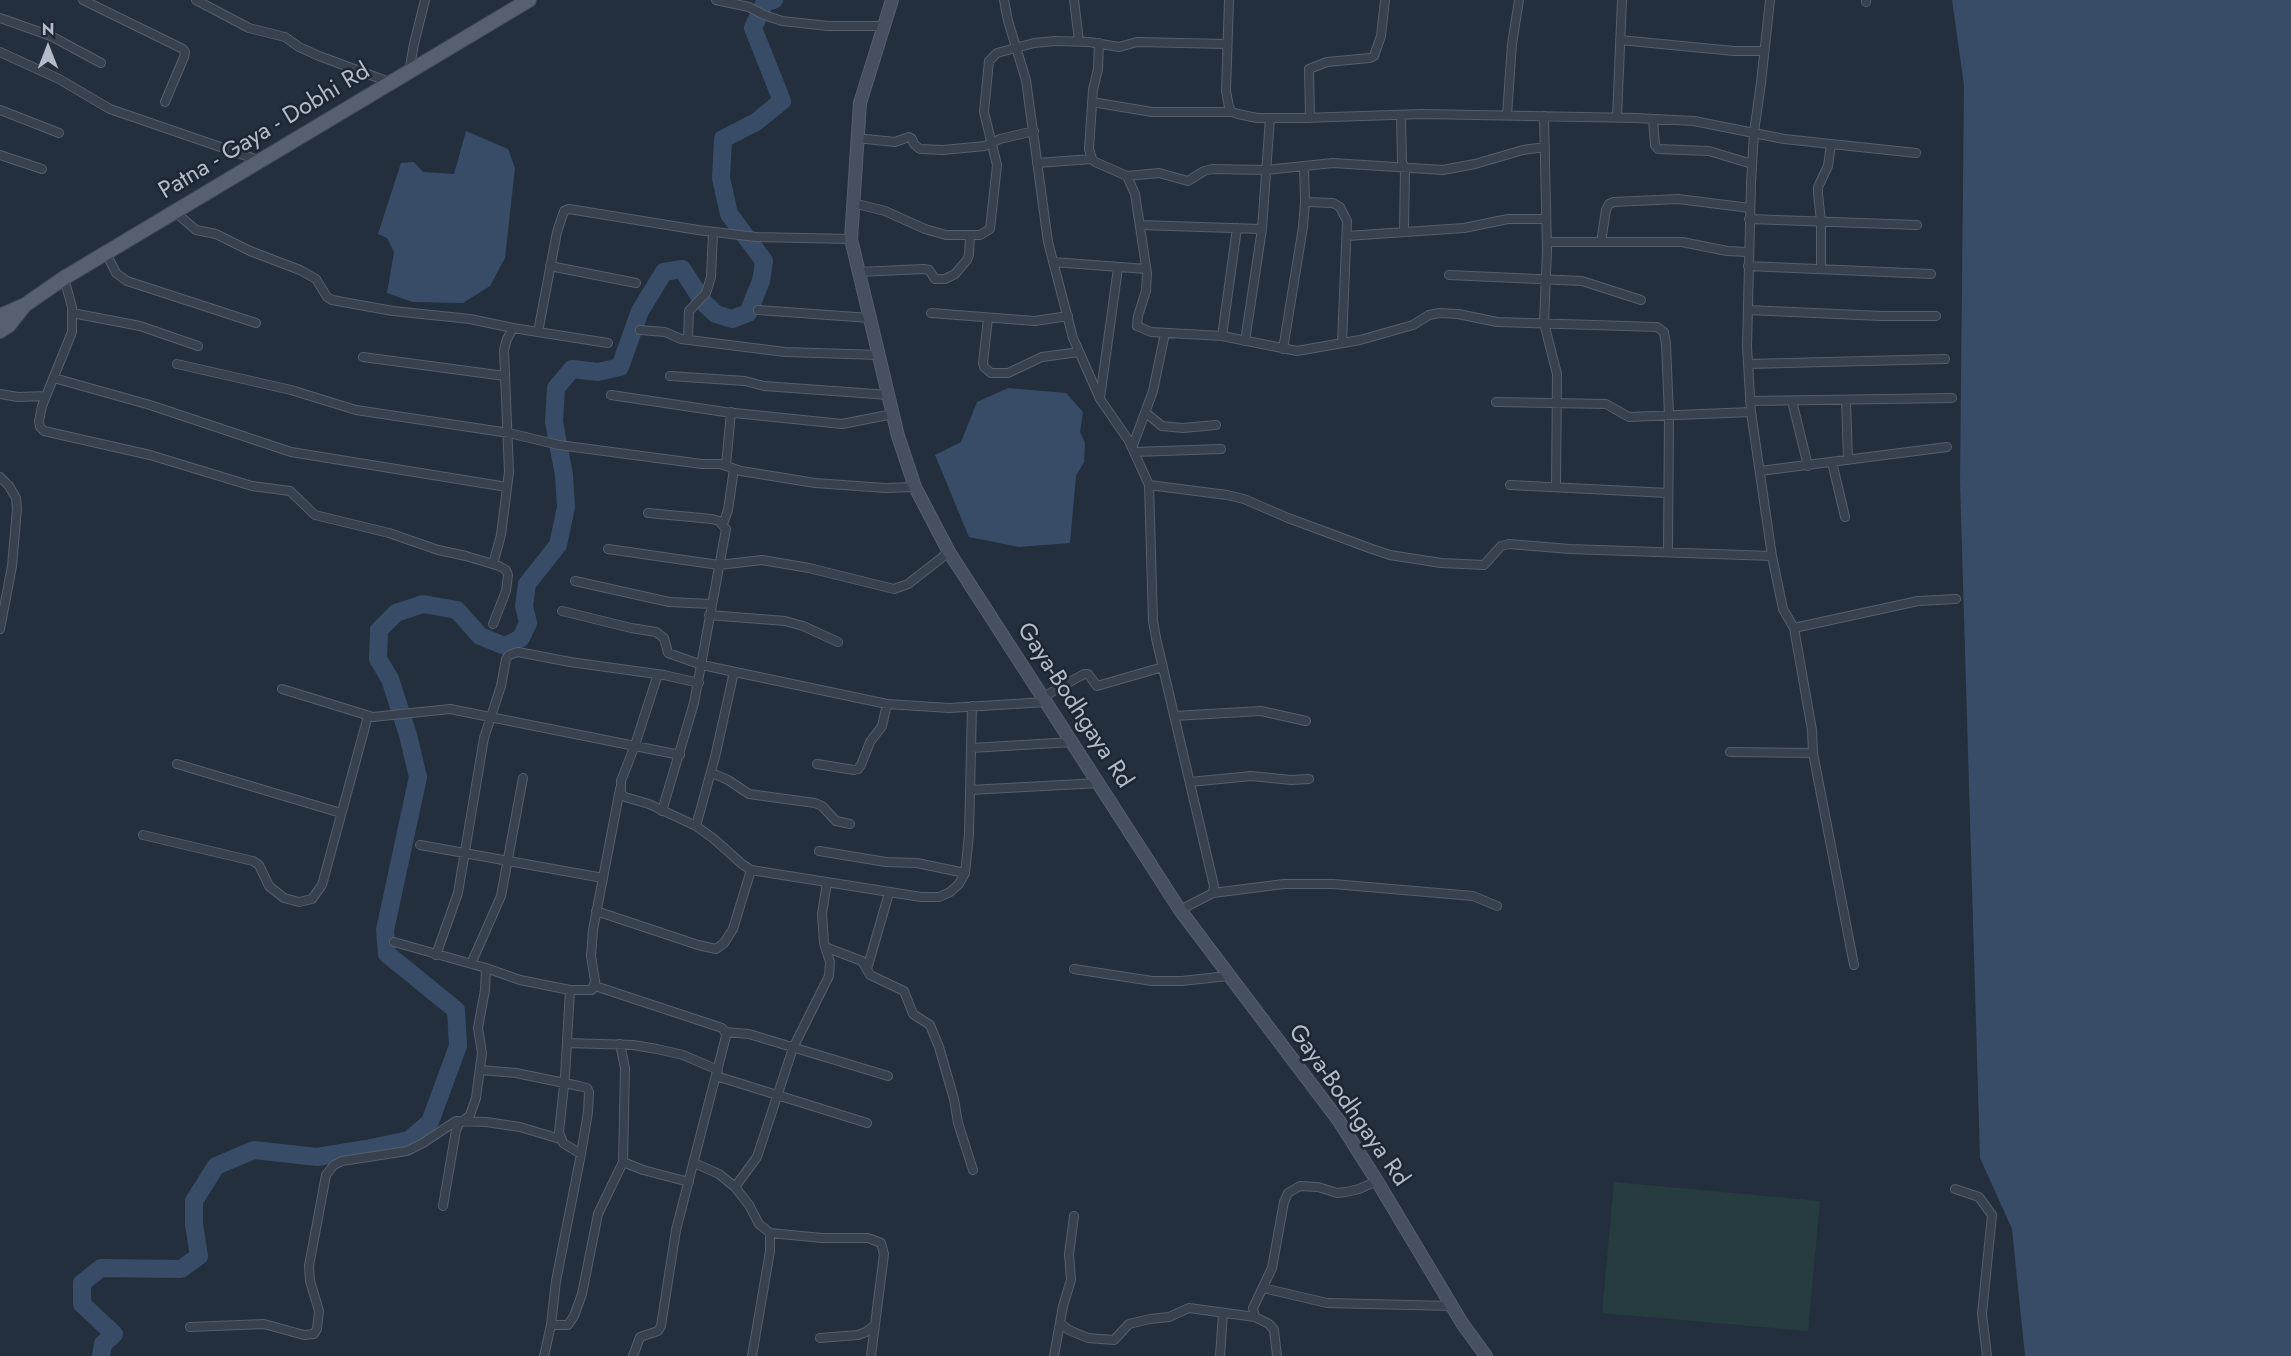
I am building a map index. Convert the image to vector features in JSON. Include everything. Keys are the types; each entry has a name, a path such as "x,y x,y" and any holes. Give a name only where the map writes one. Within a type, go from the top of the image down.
{"main road":[{"name":"Patna - Gaya - Dobhi Rd","path":"0,316 25,305 64,278 529,0"},
{"name":"Patna - Gaya - Dobhi Rd","path":"0,331 9,325 25,305"}],"street":[{"path":"83,0 183,49 184,57 165,102"},
{"path":"196,0 249,28 285,37 311,53 392,83"},
{"path":"409,73 424,1 414,0"},
{"path":"716,0 754,9 782,21 816,25 883,26"},
{"name":"Gaya-Bodhgaya Rd","path":"892,0 861,97 856,138 851,239 893,414 915,487 949,552 1180,910 1339,1121 1462,1323 1486,1356"},
{"path":"1004,0 1026,80 1044,216 1053,262 1068,316 1079,352 1100,399 1133,450 1149,484 1153,621 1211,869 1213,893"},
{"path":"1074,0 1079,41"},
{"path":"1229,0 1226,91 1227,102 1232,112"},
{"path":"1310,118 1309,69 1327,62 1374,56 1381,36 1385,0"},
{"path":"1507,115 1512,44 1520,0"},
{"path":"1617,117 1622,0"},
{"path":"1770,0 1754,132 1749,219 1750,402 1772,556 1783,609 1794,628 1812,730 1813,753 1854,965"},
{"path":"0,18 51,36 101,63"},
{"path":"1620,40 1734,51 1764,51"},
{"path":"853,203 885,211 937,233 970,236 980,235 990,229 997,159 984,117 989,61 997,53 1043,42 1079,41 1119,46 1137,42 1226,44"},
{"path":"1092,159 1089,141 1099,43"},
{"path":"0,52 59,79 110,109 261,161"},
{"path":"1092,102 1152,112 1232,112 1257,118 1507,115 1694,121 1784,139 1916,153"},
{"path":"0,110 59,133"},
{"path":"1401,115 1402,162 1405,168 1404,231"},
{"path":"1544,116 1547,242 1544,323 1555,364 1556,487"},
{"path":"1245,341 1262,229 1270,118"},
{"path":"1653,119 1655,145 1658,149 1709,151 1752,164"},
{"path":"856,138 895,142 909,137 916,146 926,150 950,150 993,144 1000,139 1034,131"},
{"path":"1821,269 1818,187 1828,166 1831,144"},
{"path":"1037,163 1092,159 1127,176 1159,174 1188,181 1212,169 1266,170 1347,163 1430,170 1461,168 1523,150 1545,147"},
{"path":"0,155 42,169"},
{"path":"1283,349 1305,202 1304,166"},
{"path":"1127,176 1135,194 1146,269 1146,291 1137,326 1146,330 1222,336 1303,351 1360,340 1403,328 1429,315 1439,313 1458,314 1497,322 1648,326 1662,329 1666,338 1669,415 1668,551"},
{"path":"1601,242 1606,210 1614,202 1678,200 1750,208"},
{"path":"1305,202 1326,202 1340,207 1347,221 1342,343"},
{"path":"538,332 561,216 569,209 735,235 851,239"},
{"path":"175,212 196,230 216,234 250,251 300,270 316,279 327,297 332,300 393,311 470,319 608,343"},
{"path":"1347,236 1464,228 1508,219 1546,219"},
{"path":"1749,219 1917,225"},
{"path":"1140,225 1262,229"},
{"path":"1222,336 1237,228"},
{"path":"688,340 689,311 706,293 712,270 713,232"},
{"path":"858,272 924,269 929,270 935,279 945,279 955,274 967,260 970,236"},
{"path":"1547,242 1682,243 1727,251 1748,252"},
{"path":"106,253 116,273 126,281 256,322"},
{"path":"1053,262 1146,269"},
{"path":"550,266 636,283"},
{"path":"1748,266 1931,274"},
{"path":"1100,399 1118,268"},
{"path":"1449,275 1582,281 1641,300"},
{"path":"64,278 72,314 72,332 46,396 39,421 44,431 150,455 252,486 282,489 296,496 315,515 389,532 438,550 493,564 506,570 508,575 506,591 493,624"},
{"path":"758,310 870,318"},
{"path":"1748,310 1936,316"},
{"path":"931,313 1035,321 1068,316"},
{"path":"72,314 140,326 198,346"},
{"path":"988,318 983,363 991,373 1008,373 1041,357 1079,352"},
{"path":"493,564 501,535 507,487 509,434 504,350 509,333 513,328"},
{"path":"640,330 665,333 681,339 785,352 879,355"},
{"path":"1133,450 1160,368 1165,333"},
{"path":"363,357 505,375"},
{"path":"1748,364 1945,359"},
{"path":"177,364 298,392 356,410 509,434 559,445 730,467 815,483 885,488 915,487"},
{"path":"670,376 745,381 764,386 889,395"},
{"path":"54,378 150,405 291,452 507,487"},
{"path":"0,394 18,397 46,396"},
{"path":"611,395 731,412 842,424 893,414"},
{"path":"1750,402 1952,398"},
{"path":"1846,400 1848,460"},
{"path":"1792,401 1808,466"},
{"path":"1496,402 1606,404 1629,417 1751,412"},
{"path":"662,811 690,725 725,533 723,524 728,510 731,412"},
{"path":"1146,413 1162,426 1183,428 1216,425"},
{"path":"1760,471 1947,447"},
{"path":"1133,450 1221,449"},
{"path":"1832,462 1845,517"},
{"path":"0,477 16,498 17,520 12,566 0,629"},
{"path":"1149,484 1236,497 1390,555 1441,563 1484,565 1501,546 1509,544 1570,549 1772,556"},
{"path":"1510,485 1668,493"},
{"path":"648,513 712,519 723,524"},
{"path":"608,549 719,565 762,560 809,568 894,589 908,584 949,552"},
{"path":"575,581 669,602 711,604"},
{"path":"1794,628 1908,603 1956,599"},
{"path":"562,612 656,632 664,638 668,652 702,665 887,704 928,707 972,706 1044,700 1084,674 1088,674 1097,686 1163,667"},
{"path":"709,615 785,621 803,626 838,642"},
{"path":"436,954 455,903 490,718 506,659 514,652 658,674 699,683"},
{"path":"696,826 712,773 734,672"},
{"path":"595,986 591,956 596,911 620,789 658,674"},
{"path":"282,689 368,716 450,709 680,755"},
{"path":"817,764 858,769 870,742 882,726 887,704"},
{"path":"620,789 621,794 625,797 638,800 696,826 714,838 751,870 889,893 939,897 956,888 965,873 972,706"},
{"path":"1174,716 1261,711 1306,721"},
{"path":"143,835 253,861 259,865 269,886 275,892 292,901 312,899 322,885 368,716"},
{"path":"971,748 1073,742"},
{"path":"1730,752 1813,753"},
{"path":"177,764 341,813"},
{"path":"712,773 728,780 745,793 815,803 822,806 836,821 850,824"},
{"path":"1190,782 1239,776 1309,779"},
{"path":"471,964 501,896 523,778"},
{"path":"970,790 1099,783"},
{"path":"420,845 603,878"},
{"path":"819,851 886,862 917,862 965,873"},
{"path":"596,911 716,949 724,943 733,929 751,870"},
{"path":"735,1187 757,1157 793,1048 829,976 830,962 825,946 822,914 827,882"},
{"path":"1180,910 1213,893 1284,884 1332,884 1473,896 1497,906"},
{"path":"867,969 889,893"},
{"path":"394,942 520,980 570,990 588,990 595,986 713,1024 725,1032 749,1034 888,1076"},
{"path":"825,946 862,962 870,975 904,991 913,1014 926,1021 933,1031 954,1100 957,1123 973,1170"},
{"path":"443,1206 456,1130 463,1121 468,1119 474,1108 481,1070 482,1053 477,1028 485,990 486,968"},
{"path":"1074,969 1152,981 1182,981 1228,976"},
{"path":"560,1139 559,1125 570,990"},
{"path":"633,1356 640,1337 658,1331 661,1326 676,1230 717,1073 725,1032"},
{"path":"567,1043 620,1044 669,1051 717,1073 776,1095 867,1123"},
{"path":"551,1325 568,1325 574,1316 582,1294 598,1214 622,1162 624,1068 620,1044"},
{"path":"481,1070 516,1073 587,1088 589,1092 581,1154 544,1356"},
{"path":"190,1327 264,1324 304,1335 314,1334 317,1329 319,1311 310,1281 309,1266 326,1175 334,1165 348,1159 407,1151 423,1143 450,1123 463,1121 520,1127 560,1139 581,1154"},
{"path":"622,1162 690,1182"},
{"path":"694,1163 719,1174 735,1187 749,1205 759,1224 770,1233 822,1238 868,1238 881,1243 884,1254 871,1356"},
{"path":"1255,1317 1253,1308 1272,1268 1284,1202 1288,1193 1300,1185 1337,1193 1346,1192 1359,1189 1377,1180"},
{"path":"1955,1189 1979,1197 1992,1215 1982,1314 1988,1356"},
{"path":"1054,1356 1071,1280 1069,1254 1074,1216"},
{"path":"753,1356 770,1251 770,1233"},
{"path":"1263,1288 1327,1303 1452,1306"},
{"path":"1061,1323 1076,1334 1114,1340 1126,1326 1136,1321 1169,1317 1195,1307 1255,1317 1269,1323 1274,1330 1277,1356"},
{"path":"1220,1356 1223,1313"},
{"path":"820,1338 858,1335 875,1325"}],"green space":[{"path":"1614,1182 1820,1201 1808,1331 1602,1313"}],"water":[{"path":"1952,0 2291,0 2291,1356 2025,1356 2012,1229 1980,1158 1960,481 1964,85"},
{"path":"466,131 508,149 515,168 505,258 490,286 463,303 413,302 387,293 394,252 387,238 378,234 401,163 414,162 423,172 454,174"},
{"path":"1008,388 1066,393 1083,412 1080,432 1085,443 1084,462 1076,476 1070,543 1019,547 969,537 935,455 961,442 977,402"}],"waterway":[{"path":"101,1356 103,1344 114,1334 82,1304 82,1283 101,1268 181,1269 199,1256 194,1224 194,1201 216,1166 254,1150 317,1157 366,1149 409,1140 430,1122 458,1046 456,1010 387,954 385,930 418,777 408,735 390,679 378,659 379,630 396,613 423,604 457,610 480,636 505,646 521,638 528,623 524,606 527,584 558,545 566,507 564,475 554,422 556,388 572,369 598,372 620,367 640,311 664,272 682,269 704,303 716,314 732,319 748,313 761,281 764,261 729,214 721,178 723,139 756,122 782,101 753,28 765,2 774,0"}]}
